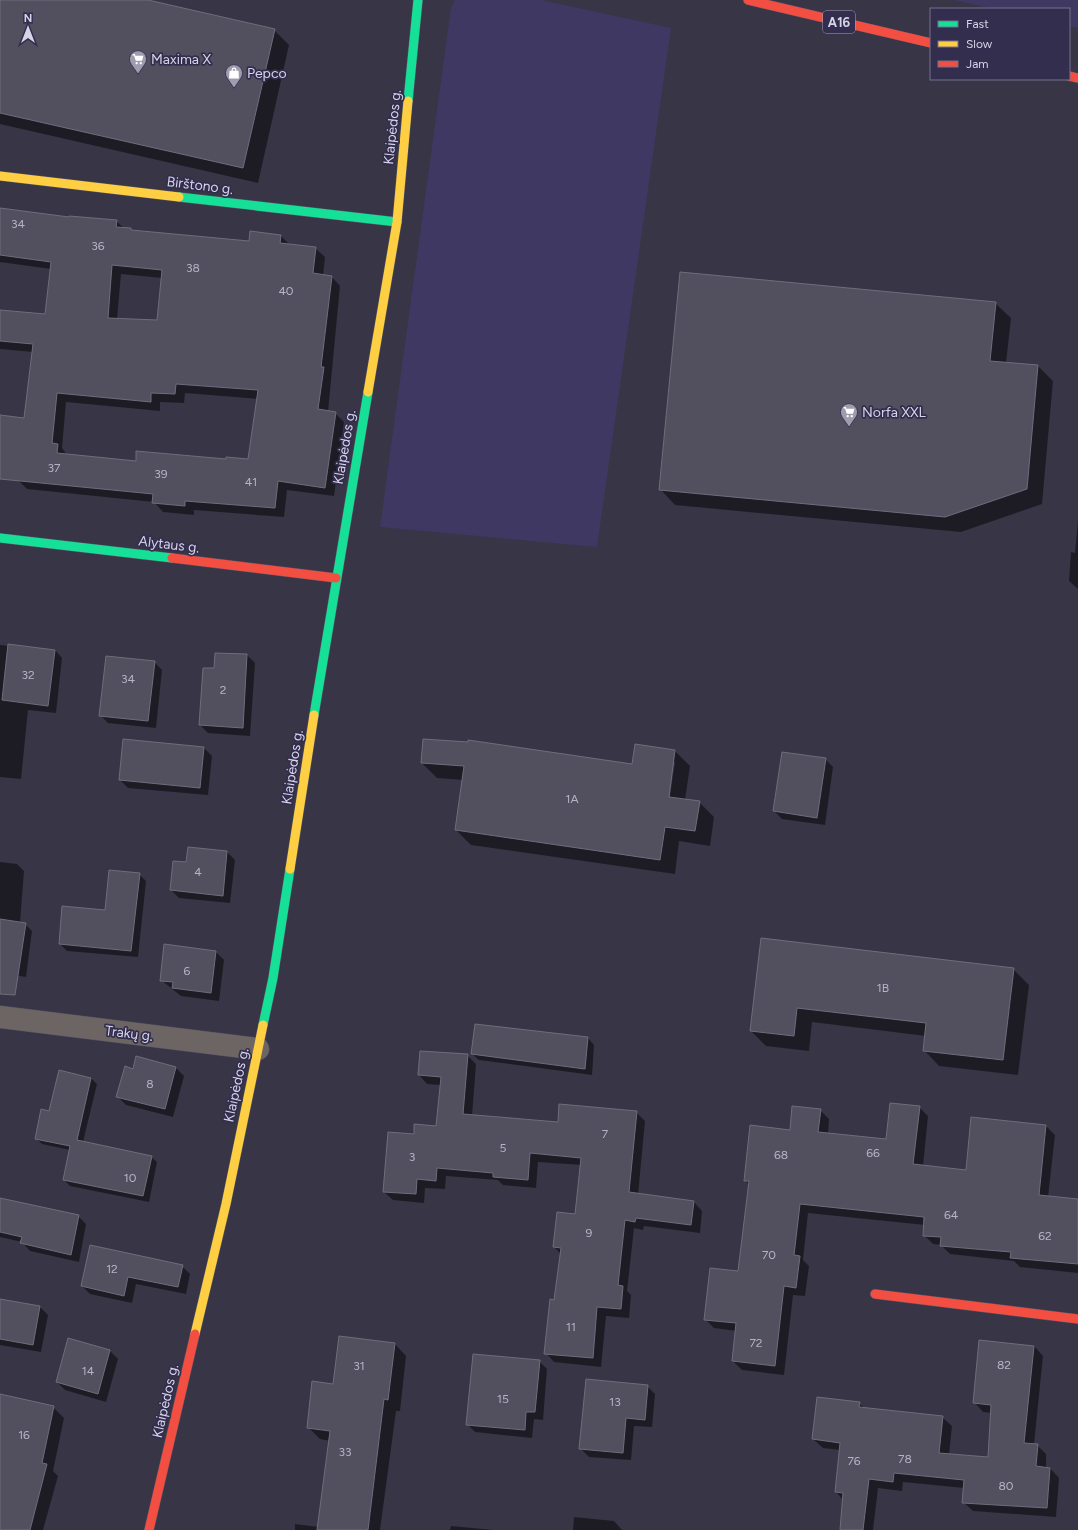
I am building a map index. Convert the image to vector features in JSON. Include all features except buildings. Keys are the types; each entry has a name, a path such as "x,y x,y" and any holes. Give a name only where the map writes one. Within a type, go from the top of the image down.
{"main road":[{"name":"Klaipėdos g.","path":"149,1530 226,1204 273,978 336,578 397,222 418,0"},
{"name":"A16","path":"748,0 930,43"},
{"name":"Birštono g.","path":"0,176 397,222"},
{"name":"Alytaus g.","path":"0,538 336,578"},
{"path":"876,1294 1078,1319"}],"street":[{"name":"Trakų g.","path":"0,1017 258,1049"}],"shaded area":[{"path":"455,0 541,0 671,28 597,547 380,527 451,8"},
{"path":"954,0 1078,0 1078,28 1070,26 1070,8 990,8"}],"traffic: fast":[{"path":"408,101 418,0"},
{"path":"179,197 397,222"},
{"path":"314,715 368,392"},
{"path":"0,538 172,558"},
{"path":"263,1025 273,978 290,869"}],"traffic: slow":[{"path":"368,392 397,222 408,101"},
{"path":"0,176 179,197"},
{"path":"290,869 314,715"},
{"path":"195,1334 226,1204 263,1025"}],"traffic: jam":[{"path":"748,0 930,43"},
{"path":"1070,76 1078,78"},
{"path":"172,558 336,578"},
{"path":"875,1294 1078,1319"},
{"path":"149,1530 195,1334"}],"place":[{"name":"Maxima X","path":"138,74"},
{"name":"Pepco","path":"234,88"},
{"name":"Norfa XXL","path":"849,427"}]}
